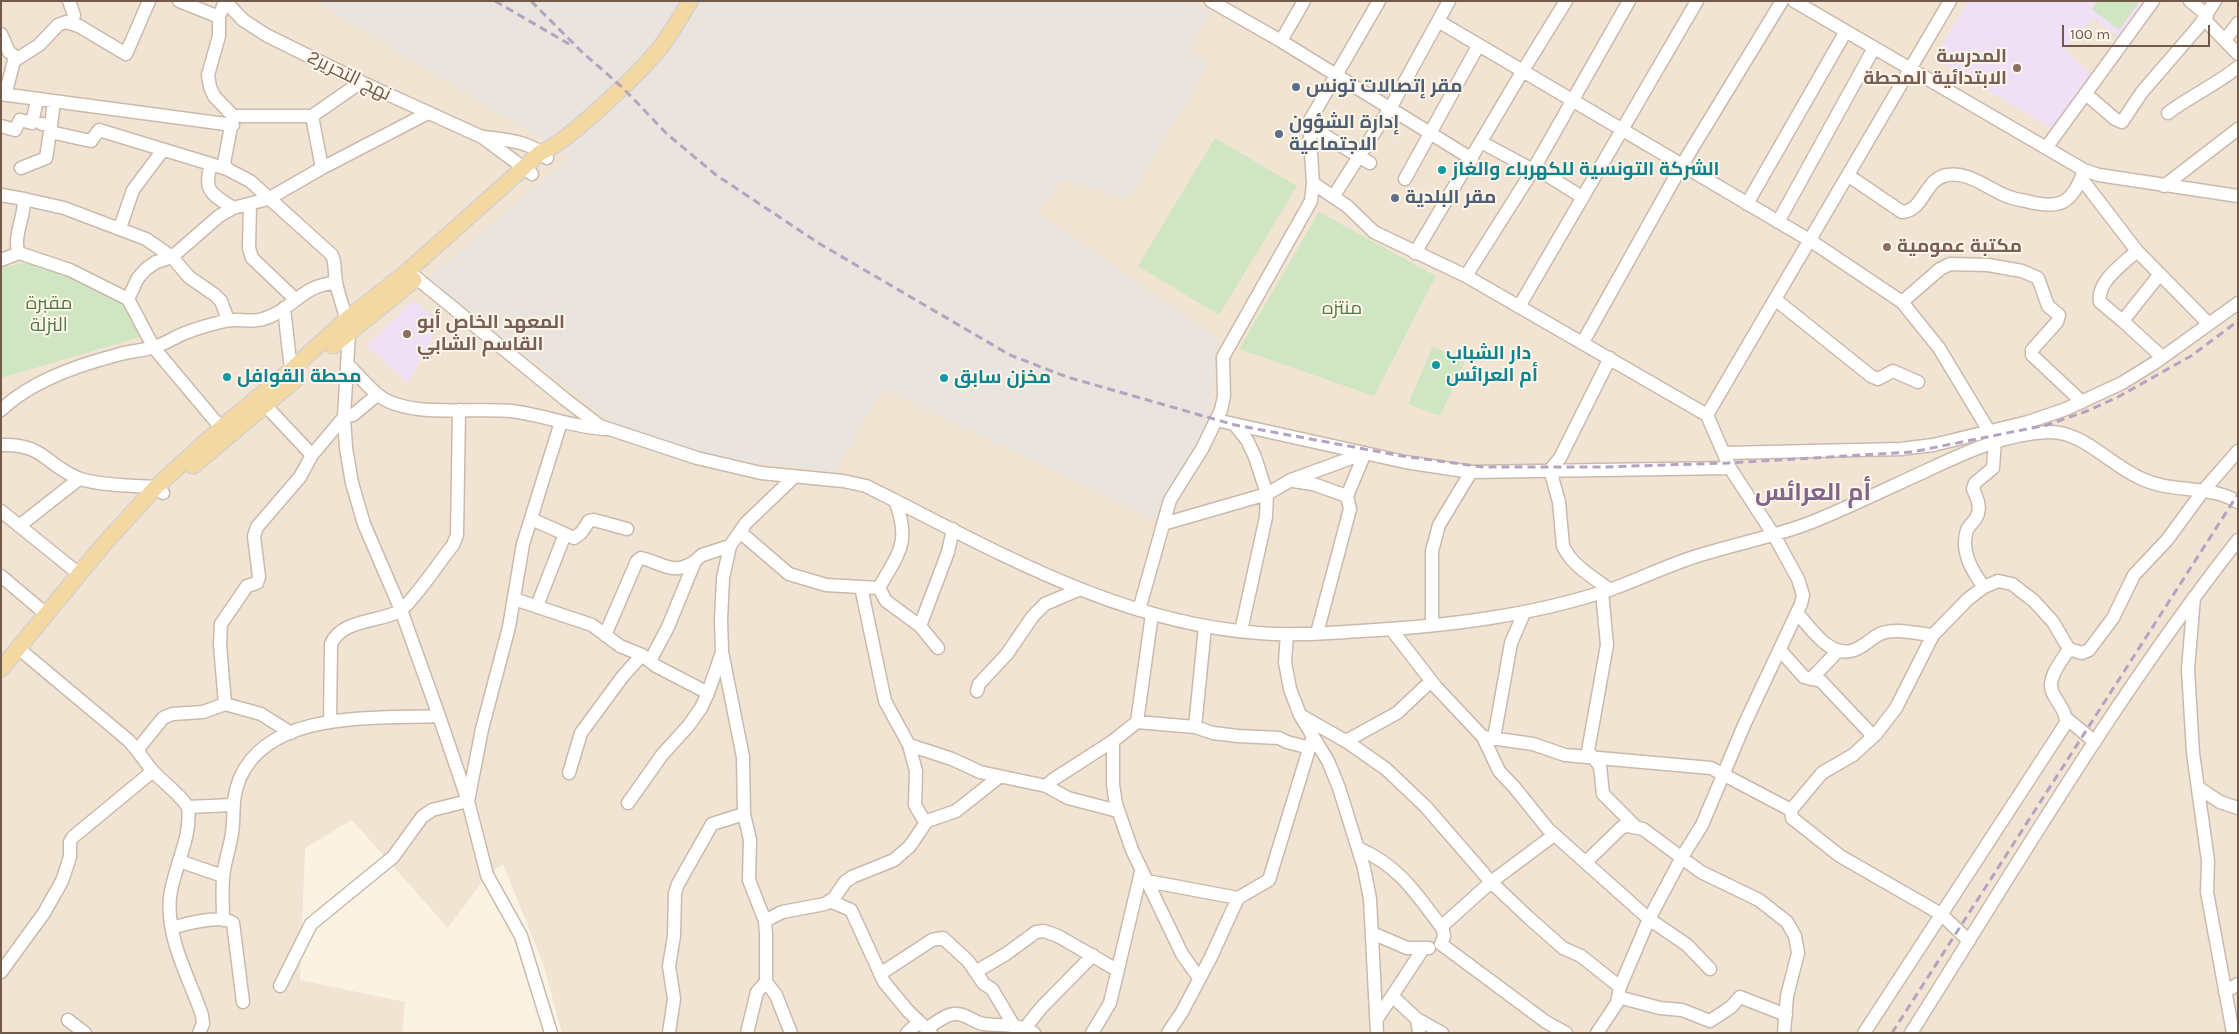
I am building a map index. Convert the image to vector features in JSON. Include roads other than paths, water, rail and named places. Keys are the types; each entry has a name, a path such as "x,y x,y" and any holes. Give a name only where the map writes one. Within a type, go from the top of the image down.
{"main road":[{"path":"1,669 79,574 160,490 291,370 412,275 613,96 655,54 690,1"},
{"path":"225,432 266,405 348,326"},
{"path":"1,682 160,490"}],"street":[{"path":"69,1 74,15 72,23"},
{"path":"11,59 39,44 58,25 66,22 72,23 126,54 149,1"},
{"path":"179,1 219,17"},
{"path":"225,1 219,17 220,36 208,75 214,96 233,120"},
{"name":"نهج التحرير2","path":"225,1 242,20 266,35 361,82 482,137 529,171"},
{"path":"1211,1 1281,41 1472,159"},
{"path":"1281,41 1304,1"},
{"path":"1139,610 1170,500 1202,449 1216,420 1224,396 1223,357 1308,208 1313,192 1309,126 1311,117 1379,1"},
{"path":"1333,197 1364,160 1449,1"},
{"path":"1415,252 1566,1"},
{"path":"1466,276 1534,168 1629,1"},
{"path":"1520,305 1697,1"},
{"path":"1583,342 1682,166 1782,1"},
{"path":"1794,1 2046,148 2082,174 2137,251 2208,323"},
{"path":"1708,415 1950,1"},
{"path":"2046,148 2153,1"},
{"path":"2190,1 2238,54"},
{"path":"2086,94 2122,122 2142,92 2205,17 2216,1"},
{"path":"1438,21 1811,241 1902,302 1939,348 1992,437 1993,468 1975,483 1973,489 1980,504 1977,516 1968,527 1966,533 1970,568 1984,587"},
{"path":"2225,40 2238,22"},
{"path":"1747,204 1846,31"},
{"path":"1,34 11,59 3,94 36,100 233,120 312,116 361,82"},
{"path":"1405,179 1478,46"},
{"path":"1778,222 1874,48"},
{"path":"2168,113 2184,101 2224,79 2238,67"},
{"path":"32,123 36,100"},
{"path":"21,168 46,158 54,101"},
{"path":"128,299 138,278 146,269 156,262 172,257 218,216 233,208 268,199 322,168 428,113"},
{"path":"312,116 322,168"},
{"path":"1,126 15,130 20,120 92,141 99,130 227,169 250,181 332,255 336,282 348,326 344,417 346,448 352,483 368,533 401,610 439,716 468,801 487,875 521,936 551,1033"},
{"path":"227,169 224,158 233,120"},
{"path":"1309,126 1364,160"},
{"path":"2164,186 2238,129"},
{"name":"نهج التحرير2","path":"482,137 519,142 548,152"},
{"path":"1481,142 1534,168 1582,197"},
{"path":"120,228 133,190 163,150"},
{"path":"211,164 208,188 210,192 233,208"},
{"path":"1849,176 1902,212 1916,208 1931,184 1947,175 1959,174 2005,196 2048,206 2058,205 2068,197 2082,174"},
{"path":"2082,174 2238,196"},
{"path":"1313,183 1347,206 1374,232 1432,258 1520,305 1708,415 1730,468 1775,536 1798,579 1802,595 1797,613 1702,825 1682,857 1649,919 1604,1030"},
{"path":"1,195 64,208 146,238 172,257 189,277 220,301 228,320"},
{"path":"19,253 17,244 25,210 24,199"},
{"path":"250,205 249,248 252,258 295,299"},
{"path":"2137,251 2114,273 2100,292 2100,302 2162,357"},
{"path":"1,260 19,253 70,270 128,299 154,348 225,432"},
{"path":"1902,302 1940,269 1950,264 1988,265 2031,274 2042,284 2048,306 2059,315 2057,322 2032,350 2032,355 2082,402"},
{"path":"2125,323 2125,318 2160,274"},
{"path":"412,275 600,426 697,458 761,473 843,481 866,486 1078,590 1178,622 1241,632 1286,634 1391,629 1524,612 1606,591 1690,558 1732,545 1775,536 1992,437 2082,402 2122,383 2238,303"},
{"path":"1,395 41,383 118,354 154,348 186,332 228,320 255,321 265,319 284,308 308,289 323,283 336,282"},
{"path":"1776,300 1871,376 1878,379 1893,371 1918,382"},
{"path":"284,308 291,370"},
{"path":"1550,470 1560,458 1610,358"},
{"path":"347,364 377,394 393,402 419,409 511,411 583,427 610,429"},
{"path":"1,410 10,401 41,383"},
{"path":"225,704 220,645 221,624 247,586 257,583 259,578 254,536 257,527 300,476 312,455 344,417 353,415 377,394"},
{"path":"266,405 312,455"},
{"path":"330,722 331,644 335,635 343,628 401,610 453,545 457,535 460,410"},
{"path":"1216,420 1365,453 1471,472 1550,470 1580,472 1730,468"},
{"path":"468,801 482,729 509,627 523,544 561,422"},
{"path":"1235,425 1247,440 1255,457 1267,494 1266,518 1241,632"},
{"path":"1724,453 1901,448 2048,432 2067,434 2137,477 2171,489 2204,491 2219,494 2238,502"},
{"path":"1,445 19,444 41,453 79,479 160,490"},
{"path":"1969,941 1941,914 1840,856 1792,818 1791,810 1822,773 1853,754 1873,736 1896,708 1934,634 1968,598 1984,587 1998,581 2012,584 2034,601 2053,622 2069,649 2082,653 2089,650 2113,618 2134,575 2172,534 2204,491 2238,451"},
{"path":"1163,524 1267,494 1291,480 1365,453"},
{"path":"1317,633 1350,508 1347,496 1365,453"},
{"path":"1550,470 1556,488 1563,546 1576,565 1606,591 1606,645 1588,751 1600,766 1603,794 1636,827"},
{"path":"1432,625 1432,551 1439,525 1471,472"},
{"path":"791,1033 776,995 766,982 765,921 749,880 750,840 744,814 743,757 722,652 723,578 730,546 746,522 794,477"},
{"path":"19,526 79,479"},
{"path":"1291,480 1313,484 1347,496"},
{"path":"879,588 903,542 904,531 895,500"},
{"path":"1,511 79,574"},
{"path":"530,519 577,538 589,521 594,520 627,529"},
{"path":"920,626 948,552 953,529"},
{"path":"740,532 789,574 826,585 879,588"},
{"path":"537,606 565,534"},
{"path":"1910,1033 2095,742 2195,595 2238,540"},
{"path":"605,635 637,561 641,558 675,570 685,567 702,555 730,546"},
{"path":"569,773 581,733 623,676 646,658 668,627 695,561"},
{"path":"1,576 46,614"},
{"path":"861,587 885,701 909,745 916,770 915,805 925,822"},
{"path":"879,588 886,601 920,626 938,648"},
{"path":"977,691 979,684 1007,654 1033,616 1045,604 1078,590"},
{"path":"2195,595 2188,669 2193,753 2208,861 2207,892 2233,1033"},
{"path":"514,599 592,625 620,646 646,658 708,693"},
{"path":"1488,737 1511,643 1524,612"},
{"path":"1797,613 1830,648 1837,652 1855,650 1880,634 1890,632 1934,634"},
{"path":"1137,722 1152,614"},
{"path":"1195,726 1205,627"},
{"path":"1391,629 1431,681 1488,737 1499,771 1554,835 1649,919 1674,935 1710,969"},
{"path":"1286,634 1285,662 1290,689 1311,742 1328,761 1340,788 1358,848 1370,899 1377,1033"},
{"path":"1864,1033 2066,723 2066,712 2051,690 2052,677 2069,649"},
{"path":"1780,650 1804,677 1821,681 1873,736"},
{"path":"628,804 662,755 689,724 708,693 722,652"},
{"path":"1812,679 1837,652"},
{"path":"24,653 138,749 153,771 188,806 187,829 170,898 175,946 202,1015 203,1024 199,1033"},
{"path":"1346,741 1397,713 1431,681"},
{"path":"138,749 163,718 172,714 203,712 225,704 261,714 291,733"},
{"path":"1300,715 1346,741 1386,769 1426,807 1491,882 1563,948 1581,956 1619,992 1660,1008 1682,1010 1710,1021 1731,1007 1740,998 1786,1015"},
{"path":"223,920 223,876 232,834 234,812 232,805 240,778 246,767 267,746 291,733 330,722 439,716"},
{"path":"2066,718 2095,742"},
{"path":"1046,786 1054,778 1113,741 1137,722 1195,726 1213,733 1279,738 1286,742 1311,742"},
{"path":"1488,737 1534,744 1565,755 1711,768 1724,773 1791,810"},
{"path":"1113,741 1113,785 1118,811 1144,877 1182,954 1199,978"},
{"path":"1171,1032 1238,898 1269,880 1311,742"},
{"path":"909,745 952,759 980,772 1046,786 1068,798 1118,811"},
{"path":"1,972 44,913 62,881 70,857 70,840 153,771"},
{"path":"765,921 782,912 815,907 830,901 844,882 894,860 910,846 925,822 956,811 999,777"},
{"path":"2199,788 2220,802 2238,808"},
{"path":"280,986 311,924 393,857 422,818 432,810 468,801"},
{"path":"188,806 232,805"},
{"path":"669,1033 674,999 669,966 678,884 712,824 744,814"},
{"path":"1586,862 1622,827 1643,829 1658,838 1701,872 1759,900 1787,922 1792,929 1798,953 1787,996 1784,1033"},
{"path":"1441,927 1491,882 1554,835"},
{"path":"1358,848 1380,858 1402,875 1441,927 1444,937 1441,944"},
{"path":"179,861 223,876"},
{"path":"1144,877 1238,898"},
{"path":"1092,1033 1110,1003 1117,970 1144,877"},
{"path":"830,901 851,910 854,914 880,974 895,997 925,1028"},
{"path":"172,928 197,922 230,920 234,926 243,1002"},
{"path":"977,971 1006,954 1036,932 1044,931 1058,936 1117,970"},
{"path":"1372,933 1407,948 1423,949 1441,944"},
{"path":"880,974 937,937 944,938 977,971 979,979 1000,999 1025,1029"},
{"path":"1441,944 1546,1022 1566,1033"},
{"path":"1377,1019 1423,949"},
{"path":"1025,1029 1041,1008 1093,955"},
{"path":"747,1033 757,992 766,982"},
{"path":"2225,992 2238,984"},
{"path":"1392,996 1417,1020 1442,1033"},
{"path":"907,1033 925,1028 947,1015 954,1014 965,1015 981,1023 1025,1029"},
{"path":"68,1020 85,1033"},
{"path":"1417,1020 1419,1033"}],"railway":[{"path":"495,1 569,44"},
{"path":"531,1 582,52 622,87 667,134 716,175 820,244 1010,355 1067,377 1235,425 1402,456 1483,467 1602,467 1728,463 1912,452 2047,425 2087,411 2118,397 2191,356 2238,321"},
{"path":"1892,1033 2238,494"}],"place":[{"name":"المدرسة الابتدائية المحطة","path":"2017,68"},
{"name":"مقر إتصالات تونس","path":"1296,87"},
{"name":"إدارة الشؤون الاجتماعية","path":"1279,134"},
{"name":"الشركة التونسية للكهرباء والغاز","path":"1442,170"},
{"name":"مقر البلدية","path":"1395,198"},
{"name":"مكتبة عمومية","path":"1887,247"},
{"name":"المعهد الخاص أبو القاسم الشابي","path":"407,334"},
{"name":"دار الشباب أم العرائس","path":"1436,365"},
{"name":"محطة القوافل","path":"227,377"},
{"name":"مخزن سابق","path":"944,378"}],"district":[{"name":"أم العرائس","path":"1813,493"}],"park label":[{"name":"منتزه","path":"1342,309"},
{"name":"مقبرة النزلة","path":"49,315"}]}
